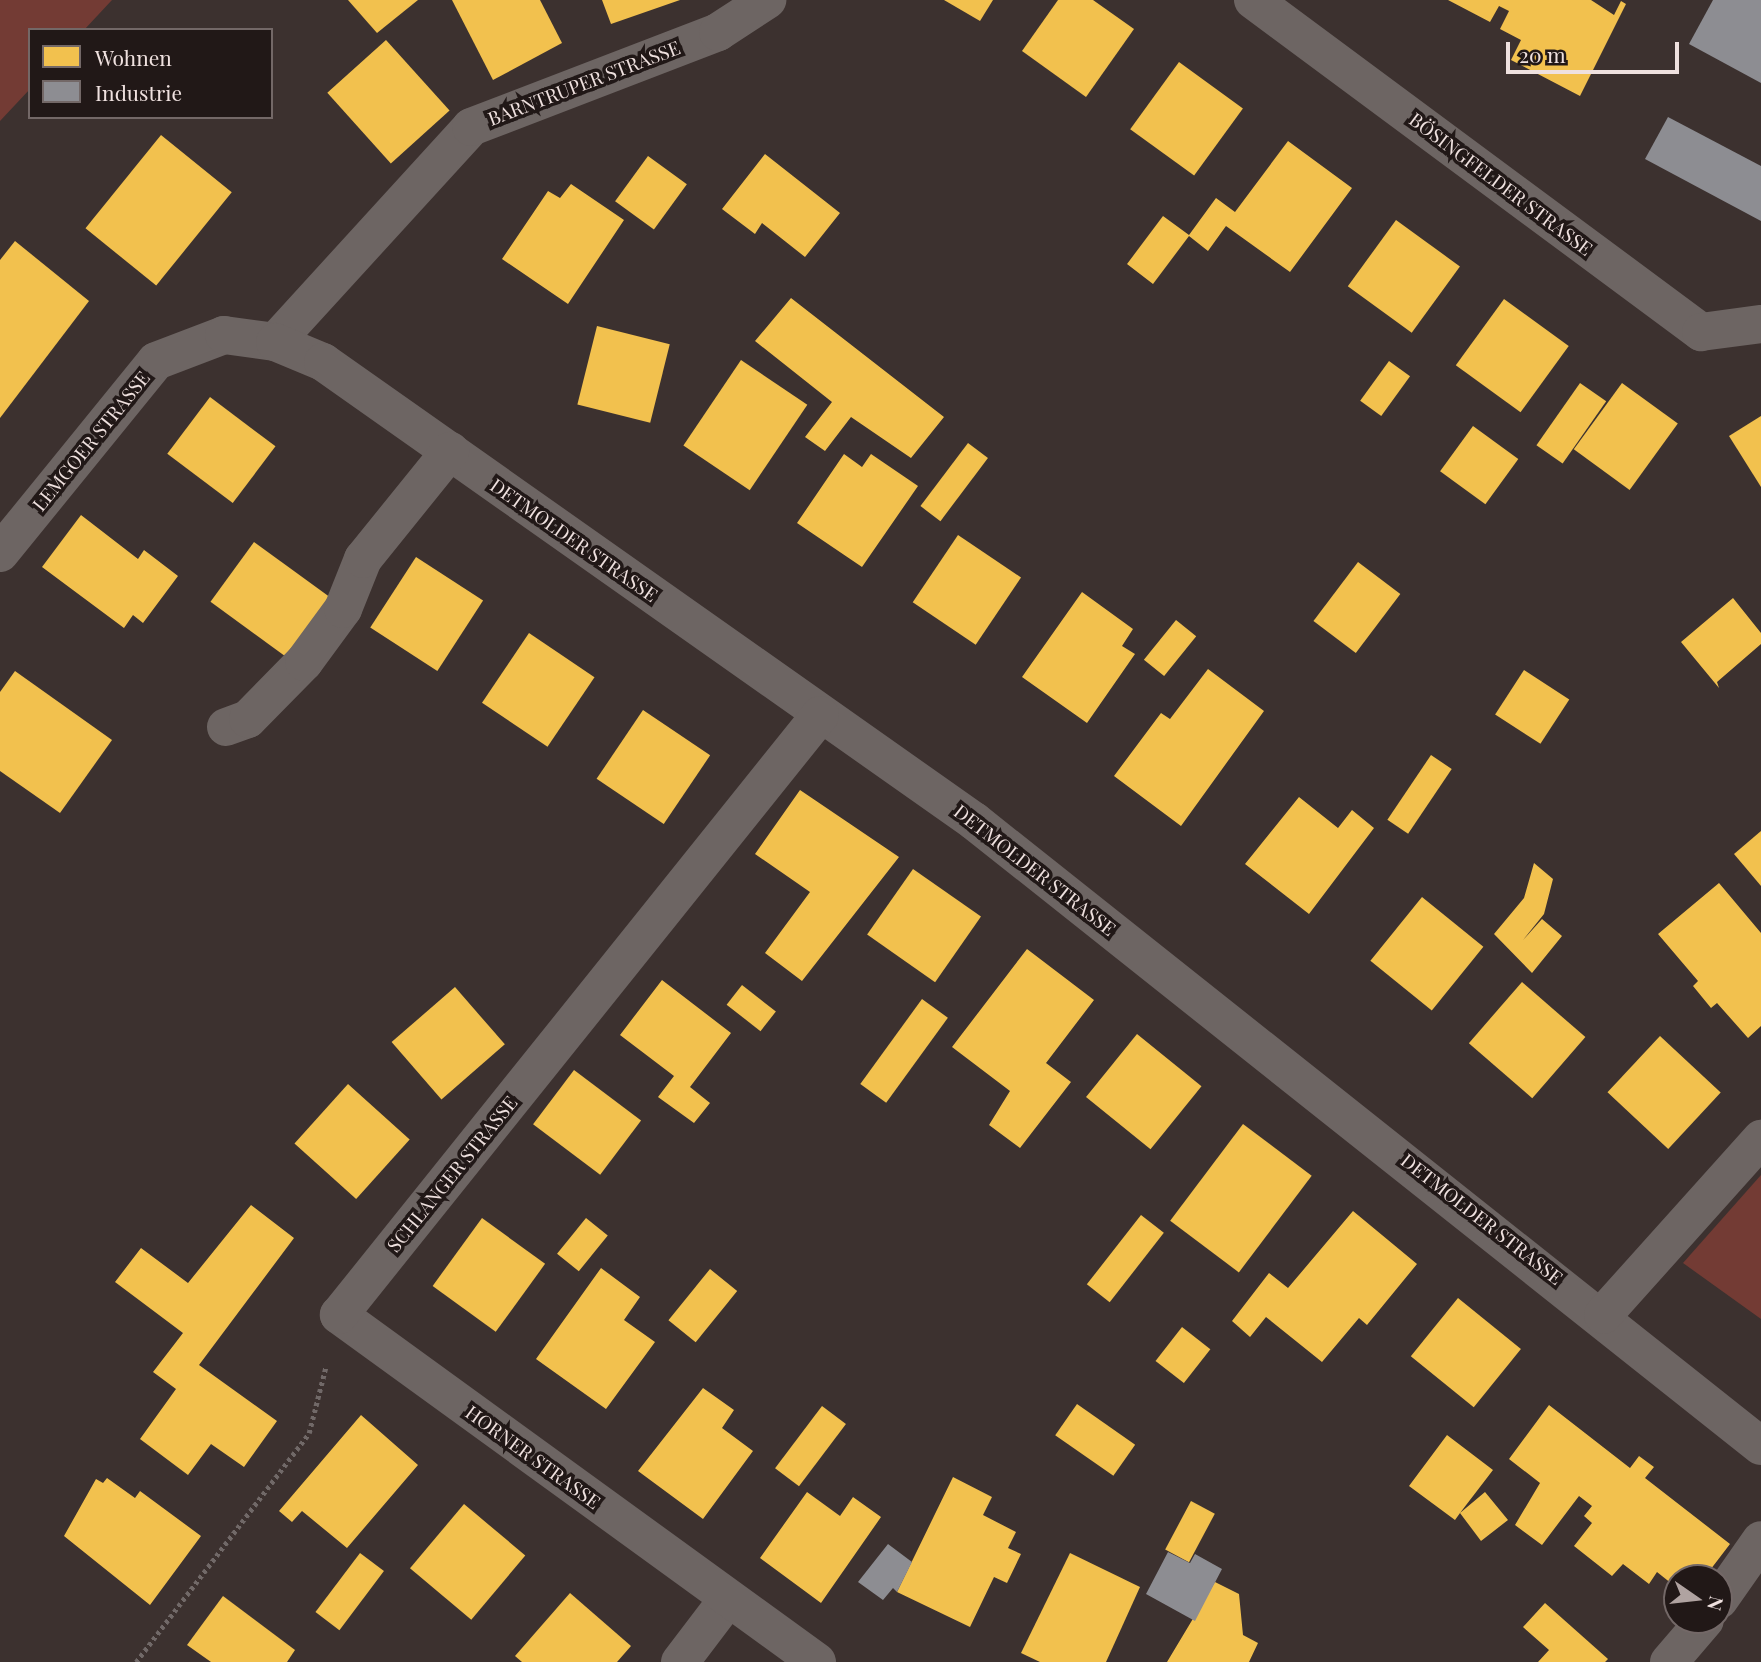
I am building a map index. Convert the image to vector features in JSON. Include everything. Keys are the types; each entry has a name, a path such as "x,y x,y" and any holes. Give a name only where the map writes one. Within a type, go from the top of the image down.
{"street":[{"name":"BARNTRUPER STRASSE","path":"275,342 471,127 718,32 767,0"},
{"name":"BÖSINGFELDER STRASSE","path":"1253,0 1701,332 1761,324"},
{"name":"LEMGOER STRASSE","path":"0,553 156,361 224,335 275,342"},
{"name":"DETMOLDER STRASSE","path":"275,342 323,362 820,715 974,821 1603,1315 1761,1446"},
{"path":"226,727 248,719 304,662 343,609 363,559 450,451"},
{"name":"SCHLANGER STRASSE","path":"339,1315 820,715"},
{"path":"1603,1315 1761,1139"},
{"name":"HORNER STRASSE","path":"339,1315 727,1600 817,1662"},
{"path":"1733,1580 1761,1540"},
{"path":"680,1662 727,1600"},
{"path":"1669,1662 1693,1634"}],"path":[{"path":"136,1662 309,1433 339,1315"}],"shaded area":[{"path":"0,0 112,0 86,28 28,28 28,91 0,121"},
{"path":"1761,1175 1761,1319 1683,1263"}],"building: Wohnen":[{"path":"348,0 418,0 377,33"},
{"path":"452,0 540,0 562,43 493,80"},
{"path":"602,0 680,0 611,24"},
{"path":"944,0 993,0 980,21"},
{"path":"1058,0 1093,0 1134,29 1086,97 1022,51"},
{"path":"1448,0 1591,0 1614,15 1621,1 1626,4 1580,96 1511,60 1521,40 1500,29 1509,11 1499,6 1490,22"},
{"path":"386,40 450,111 391,163 327,93"},
{"path":"1179,62 1243,108 1194,176 1130,129"},
{"path":"161,135 232,192 156,286 85,228"},
{"path":"1288,141 1352,188 1290,272 1226,226 1208,251 1189,236 1153,284 1127,264 1163,216 1189,235 1216,198 1235,212"},
{"path":"765,154 840,213 805,257 762,223 755,234 722,209"},
{"path":"648,156 687,184 654,230 615,201"},
{"path":"571,184 624,220 568,304 502,259 548,191 560,198"},
{"path":"1396,220 1460,266 1412,333 1348,286"},
{"path":"15,241 89,301 0,418 0,260"},
{"path":"791,298 944,417 911,458 851,417 825,451 805,437 832,402 755,341"},
{"path":"1504,299 1569,346 1521,412 1456,365"},
{"path":"597,326 670,344 650,423 577,405"},
{"path":"741,360 807,405 750,490 683,445"},
{"path":"1389,361 1410,376 1381,416 1360,401"},
{"path":"1580,383 1606,401 1563,464 1536,445"},
{"path":"1622,383 1678,424 1630,490 1574,449"},
{"path":"210,397 275,446 233,503 167,454"},
{"path":"1761,416 1761,487 1729,436"},
{"path":"1473,426 1518,459 1485,504 1440,471"},
{"path":"968,443 988,458 940,521 920,506"},
{"path":"844,454 862,467 871,454 918,486 862,567 797,523"},
{"path":"81,515 138,559 144,550 178,576 143,623 133,615 124,628 42,567"},
{"path":"958,535 1021,577 976,645 913,602"},
{"path":"254,542 332,599 289,659 211,602"},
{"path":"416,557 483,601 437,671 370,627"},
{"path":"1358,562 1400,594 1356,653 1313,621"},
{"path":"1082,592 1133,629 1122,646 1135,654 1087,723 1022,677"},
{"path":"1733,598 1761,633 1761,644 1717,682 1719,688 1681,642"},
{"path":"1176,620 1196,636 1164,676 1144,660"},
{"path":"529,633 594,677 548,747 482,703"},
{"path":"1208,669 1264,711 1181,826 1114,776 1161,713 1170,719"},
{"path":"1524,670 1569,699 1540,744 1495,714"},
{"path":"15,671 112,740 60,813 0,771 0,692"},
{"path":"643,710 710,755 664,824 597,779"},
{"path":"1431,755 1452,769 1408,834 1387,820"},
{"path":"800,790 899,857 802,981 765,953 810,892 755,854"},
{"path":"1299,797 1338,828 1352,810 1374,828 1309,914 1245,864"},
{"path":"1761,831 1761,886 1734,854"},
{"path":"1534,863 1553,879 1544,914 1523,940 1542,919 1562,936 1532,973 1494,934 1524,898"},
{"path":"913,869 981,917 935,982 867,935"},
{"path":"1719,883 1761,933 1761,1026 1748,1038 1717,1003 1711,1008 1693,986 1698,981 1658,934"},
{"path":"1422,897 1483,947 1432,1010 1370,961"},
{"path":"1027,949 1094,1000 1046,1063 1071,1082 1020,1148 989,1125 1010,1091 952,1047"},
{"path":"662,980 731,1033 690,1087 710,1103 694,1123 658,1097 674,1076 620,1035"},
{"path":"1522,982 1585,1037 1532,1098 1469,1043"},
{"path":"742,985 776,1011 760,1031 727,1005"},
{"path":"455,987 505,1044 441,1099 392,1042"},
{"path":"922,999 948,1018 886,1103 860,1084"},
{"path":"1137,1034 1202,1086 1151,1149 1086,1097"},
{"path":"1660,1036 1721,1093 1668,1149 1607,1092"},
{"path":"574,1070 641,1121 600,1175 533,1124"},
{"path":"348,1084 410,1140 356,1199 294,1143"},
{"path":"1243,1124 1312,1176 1239,1272 1170,1221"},
{"path":"251,1205 294,1238 199,1365 277,1421 244,1467 211,1444 188,1475 140,1439 176,1389 153,1372 183,1333 115,1282 141,1248 188,1283"},
{"path":"1353,1211 1417,1264 1367,1325 1359,1318 1322,1362 1266,1317 1250,1337 1232,1321 1269,1273 1288,1288"},
{"path":"1141,1215 1164,1233 1110,1302 1087,1284"},
{"path":"482,1218 545,1264 496,1332 433,1286"},
{"path":"586,1218 608,1236 579,1271 557,1254"},
{"path":"601,1268 640,1297 624,1320 655,1342 606,1409 536,1359"},
{"path":"710,1269 737,1291 696,1342 668,1320"},
{"path":"1458,1298 1521,1349 1474,1407 1411,1356"},
{"path":"1182,1327 1210,1349 1184,1383 1156,1361"},
{"path":"703,1388 734,1410 722,1428 753,1451 703,1519 638,1471"},
{"path":"1077,1404 1135,1445 1113,1476 1055,1435"},
{"path":"1549,1405 1630,1468 1639,1456 1654,1467 1645,1478 1730,1544 1715,1564 1663,1564 1663,1577 1657,1572 1649,1584 1623,1564 1612,1576 1574,1546 1592,1523 1584,1516 1592,1506 1579,1496 1542,1545 1515,1525 1540,1483 1509,1459"},
{"path":"822,1406 846,1424 799,1486 775,1468"},
{"path":"361,1415 418,1465 347,1548 302,1511 292,1522 279,1511"},
{"path":"1447,1435 1493,1470 1455,1520 1409,1486"},
{"path":"953,1477 992,1497 983,1515 1016,1532 1008,1548 1021,1554 1007,1583 994,1577 970,1627 897,1592"},
{"path":"107,1478 135,1498 140,1491 201,1536 150,1605 64,1536 96,1479 103,1483"},
{"path":"807,1492 840,1516 853,1497 881,1517 821,1603 760,1558"},
{"path":"1485,1492 1508,1520 1481,1541 1460,1513"},
{"path":"1191,1501 1215,1514 1189,1562 1165,1550"},
{"path":"464,1504 525,1555 471,1620 410,1568"},
{"path":"360,1553 384,1571 339,1630 315,1612"},
{"path":"1070,1553 1140,1587 1106,1662 1040,1662 1021,1653"},
{"path":"1215,1582 1239,1594 1243,1635 1258,1643 1249,1662 1167,1662"},
{"path":"570,1593 631,1646 617,1662 522,1662 515,1656"},
{"path":"223,1596 295,1650 287,1662 211,1662 187,1645"},
{"path":"1545,1603 1608,1659 1605,1662 1538,1662 1549,1650 1523,1627"}],"building: Industrie":[{"path":"1713,0 1761,0 1761,83 1689,44"},
{"path":"1668,117 1761,166 1761,221 1645,159"},
{"path":"888,1544 912,1562 897,1592 893,1588 883,1600 858,1582"},
{"path":"1168,1552 1190,1563 1195,1554 1222,1569 1195,1621 1146,1594"}]}
